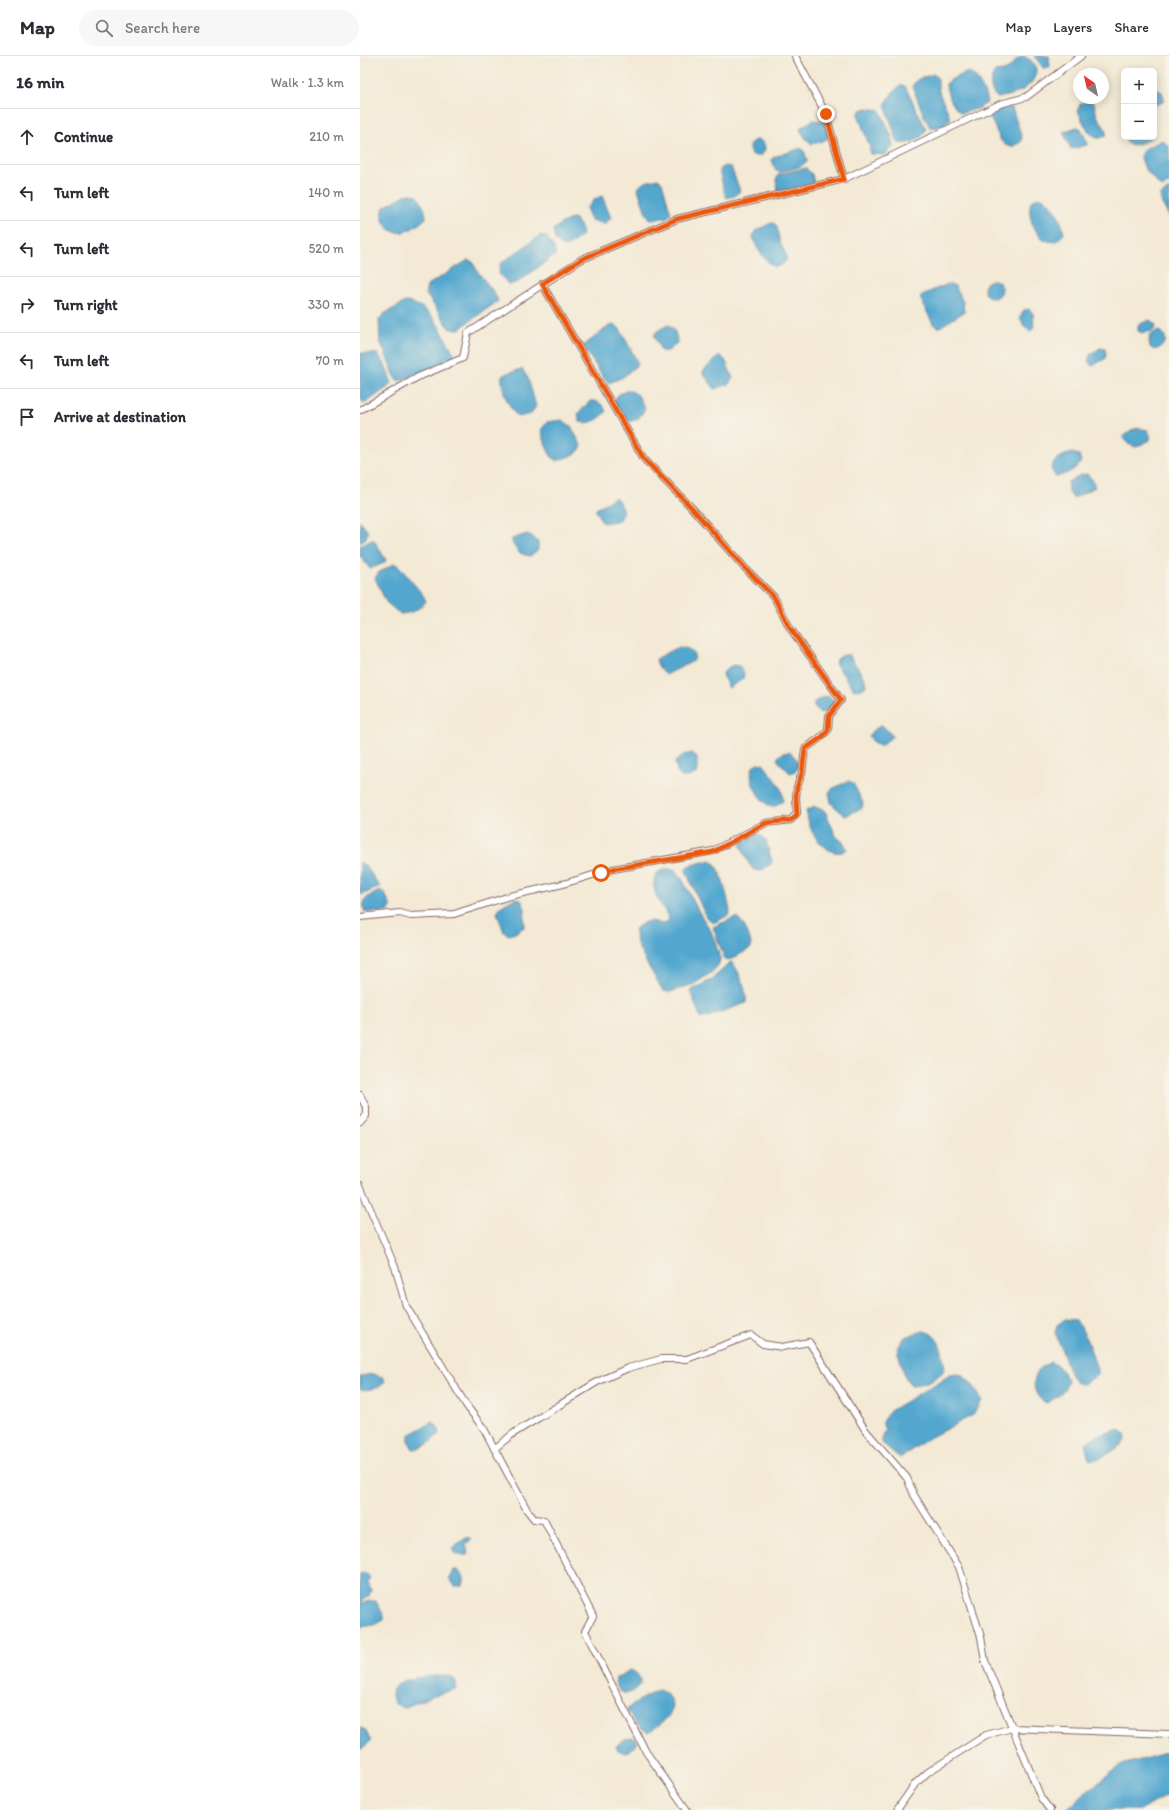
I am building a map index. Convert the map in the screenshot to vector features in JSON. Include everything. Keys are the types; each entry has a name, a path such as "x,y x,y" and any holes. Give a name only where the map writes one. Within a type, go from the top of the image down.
{"street":[{"path":"795,56 826,114 844,179"},
{"path":"360,410 418,377 463,358 468,333 582,259 677,219 844,179 1000,104 1026,97 1081,56"},
{"path":"360,917 400,913 411,916 454,914 510,896 613,869 713,852 766,823 791,820 797,814 797,787 802,773 805,749 822,737 828,730 829,716 841,700 790,628 774,597 743,566 691,507 644,459 542,284"},
{"path":"360,1095 366,1107 366,1116 360,1123"},
{"path":"360,1185 394,1267 406,1306 466,1405 484,1429 527,1510 534,1519 539,1521 544,1520 593,1616 585,1632 646,1752 687,1810"},
{"path":"494,1449 514,1433 597,1382 628,1368 661,1359 687,1359 751,1335 763,1344 782,1347 808,1342 866,1431 887,1458 907,1478 914,1495 959,1567 980,1637 985,1661 1041,1798 1050,1810"},
{"path":"897,1810 914,1784 928,1772 986,1735 1012,1728 1169,1734"}],"water":[{"path":"1023,56 1035,65 1035,76 1028,86 1022,90 1012,95 998,98 993,93 991,86 993,75 995,72 1008,69 1016,60"},
{"path":"1034,56 1049,56 1050,67 1044,69"},
{"path":"968,72 978,81 983,90 987,103 977,109 961,113 951,100 947,92 946,84 952,79"},
{"path":"934,74 938,79 940,95 949,114 950,120 944,125 931,129 912,86 918,79"},
{"path":"901,85 905,86 926,129 922,136 907,143 899,143 896,138 885,105 893,92"},
{"path":"1157,90 1162,92 1164,98 1163,102 1157,105"},
{"path":"1080,104 1094,104 1097,116 1106,130 1106,135 1101,138 1096,138 1092,135 1085,126 1078,111"},
{"path":"1006,107 1012,108 1022,137 1021,142 1011,147 1005,145 1001,141 989,115 996,109"},
{"path":"867,108 880,110 892,137 893,147 885,155 870,154 870,148 858,114 861,110"},
{"path":"813,120 823,121 830,136 824,141 812,144 806,139 800,130 801,127"},
{"path":"1077,127 1080,128 1088,143 1087,145 1071,149 1063,132"},
{"path":"757,140 763,142 765,148 763,154 757,156 751,154 749,148 751,142"},
{"path":"1126,140 1146,140 1140,143 1128,144"},
{"path":"1162,140 1169,146 1169,184 1161,187 1145,169 1140,155 1145,149"},
{"path":"801,148 805,153 807,161 800,167 779,172 776,171 772,160 774,157"},
{"path":"725,166 731,167 740,191 735,196 727,198 719,170"},
{"path":"806,168 812,174 814,183 778,192 776,180 779,174"},
{"path":"658,179 662,182 671,214 668,217 651,220 646,213 638,189 641,184"},
{"path":"1169,189 1169,216 1162,204 1160,196"},
{"path":"405,195 417,195 422,203 426,218 417,226 406,231 395,232 390,230 384,223 382,215 384,207"},
{"path":"602,196 611,218 604,224 591,220 586,208 595,199"},
{"path":"1038,197 1048,202 1059,217 1064,234 1055,242 1043,240 1036,231 1030,217 1031,201"},
{"path":"574,218 580,225 583,234 570,245 563,247 555,240 553,230 562,223"},
{"path":"773,222 777,226 779,239 786,256 785,262 775,267 761,254 753,237 755,231"},
{"path":"541,235 547,237 555,249 555,255 518,282 509,285 499,274 500,264"},
{"path":"468,260 473,262 498,301 459,329 450,329 426,294 426,289 428,285"},
{"path":"989,280 997,280 1002,285 1000,296 997,298 989,298 984,293 984,285"},
{"path":"948,284 955,286 963,302 964,312 940,327 937,327 933,324 920,298 922,295"},
{"path":"405,302 415,304 423,308 429,314 435,321 454,353 454,357 399,381 396,379 380,341 379,319 384,314"},
{"path":"1029,309 1033,313 1034,328 1031,331 1025,328 1020,317 1024,310"},
{"path":"1150,320 1155,324 1156,328 1153,331 1142,333 1138,331 1138,325"},
{"path":"614,324 620,329 637,361 637,365 623,377 609,383 603,377 583,346 610,325"},
{"path":"668,325 675,332 677,343 668,351 661,351 654,335 657,331"},
{"path":"1157,331 1162,332 1165,337 1165,343 1160,348 1154,350 1150,347 1149,341 1150,335"},
{"path":"1100,348 1105,349 1105,359 1092,366 1088,361 1090,355"},
{"path":"360,353 378,354 384,363 392,383 364,404 360,398"},
{"path":"720,355 725,360 733,378 729,384 715,389 703,373 704,370"},
{"path":"522,369 528,378 536,406 531,414 518,417 506,398 502,386 502,376"},
{"path":"629,390 638,395 645,409 638,419 629,422 613,401 619,394"},
{"path":"590,401 596,401 604,407 606,412 594,421 587,423 580,422 578,414"},
{"path":"562,420 571,426 582,447 576,454 557,461 549,452 541,430 547,422"},
{"path":"1139,428 1148,431 1150,440 1136,447 1128,444 1123,437 1131,430"},
{"path":"1072,453 1079,455 1081,462 1070,472 1055,476 1051,469 1053,463"},
{"path":"1087,474 1092,479 1095,487 1074,498 1072,497 1068,490 1068,482 1080,475"},
{"path":"615,497 622,508 622,516 618,520 603,523 596,512 596,509"},
{"path":"360,521 368,532 366,538 360,543"},
{"path":"527,534 532,536 538,542 538,550 530,556 519,552 512,542 512,539"},
{"path":"374,540 386,560 384,563 370,569 360,556 360,546"},
{"path":"394,564 398,565 423,595 426,601 421,607 412,612 400,614 386,602 375,578 379,572"},
{"path":"680,647 690,650 695,658 693,661 666,675 658,666 656,659"},
{"path":"843,655 849,655 865,679 866,686 862,689 854,690 835,663 836,660"},
{"path":"733,665 739,666 744,673 743,679 729,688 722,675 726,669"},
{"path":"827,696 835,701 828,712 820,713 814,706 814,702"},
{"path":"882,725 892,735 892,737 880,746 875,744 869,736 872,731"},
{"path":"789,752 794,756 798,765 796,771 790,773 778,761 778,757 783,753"},
{"path":"692,753 697,757 697,773 688,777 681,777 678,774 675,762 683,755"},
{"path":"757,763 764,764 781,789 783,801 775,806 772,807 763,801 752,781 751,774"},
{"path":"848,781 853,783 863,803 862,808 845,816 831,803 829,792"},
{"path":"815,807 825,811 836,836 844,843 847,849 842,852 831,851 821,844 813,834 806,811"},
{"path":"756,834 759,834 766,840 772,862 761,871 754,870 749,864 740,845"},
{"path":"711,860 715,863 721,876 730,911 729,915 713,923 706,917 685,869 688,866"},
{"path":"360,862 366,866 380,887 361,895 360,894"},
{"path":"666,869 674,869 680,875 700,914 711,931 720,960 718,966 711,973 694,984 670,992 663,991 645,961 635,936 635,929 647,921 662,924 669,919 657,897 654,886 656,873"},
{"path":"381,891 385,894 391,907 388,912 365,912 365,900"},
{"path":"515,898 521,900 525,908 524,927 509,935 504,932 497,913 500,907"},
{"path":"736,917 742,922 747,931 751,948 732,959 725,960 713,927"},
{"path":"731,962 737,969 742,981 746,1003 701,1019 690,991 711,980"},
{"path":"1065,1319 1075,1320 1081,1327 1097,1369 1097,1375 1084,1384 1076,1383 1073,1378 1055,1333 1057,1325"},
{"path":"923,1331 933,1336 940,1345 945,1368 943,1372 930,1381 911,1385 905,1377 897,1349 905,1337"},
{"path":"1050,1362 1058,1366 1068,1379 1064,1390 1047,1403 1038,1397 1034,1386 1034,1381 1038,1371"},
{"path":"373,1374 383,1377 385,1381 383,1384 374,1388 360,1390 360,1376"},
{"path":"959,1374 970,1382 982,1401 973,1415 929,1438 900,1458 882,1443 882,1436 885,1430 883,1422 890,1411 950,1375"},
{"path":"433,1422 440,1432 438,1435 425,1446 413,1449 409,1442 409,1435"},
{"path":"1120,1429 1125,1434 1126,1440 1123,1443 1103,1457 1093,1460 1089,1459 1085,1444 1094,1437"},
{"path":"466,1538 470,1538 466,1545 467,1555 457,1555 452,1550 455,1545"},
{"path":"454,1570 458,1570 464,1577 462,1586 455,1586 449,1579"},
{"path":"360,1573 367,1574 370,1578 368,1583 371,1590 369,1596 360,1603"},
{"path":"376,1601 384,1616 384,1620 377,1624 360,1628 360,1604"},
{"path":"630,1670 638,1675 641,1684 632,1692 623,1693 616,1686 616,1678"},
{"path":"431,1676 451,1676 456,1681 456,1689 432,1696 403,1708 394,1703 392,1695 393,1689 397,1684 410,1679"},
{"path":"659,1690 668,1695 673,1706 667,1718 649,1732 641,1728 636,1723 627,1710 629,1707 646,1696"},
{"path":"360,1727 365,1730 371,1741 360,1750"},
{"path":"633,1737 637,1741 634,1747 625,1753 618,1750 616,1746 625,1739"},
{"path":"1169,1752 1169,1794 1142,1810 1067,1810 1084,1793 1122,1765"}],"route":[{"path":"601,873 613,869 713,852 766,823 791,820 794,818 797,814 797,787 802,773 805,749 822,737 828,730 829,716 841,700 816,667 790,628 774,597 743,566 691,507 644,459 571,331 542,284 582,259 677,219 844,179 826,114"}]}
